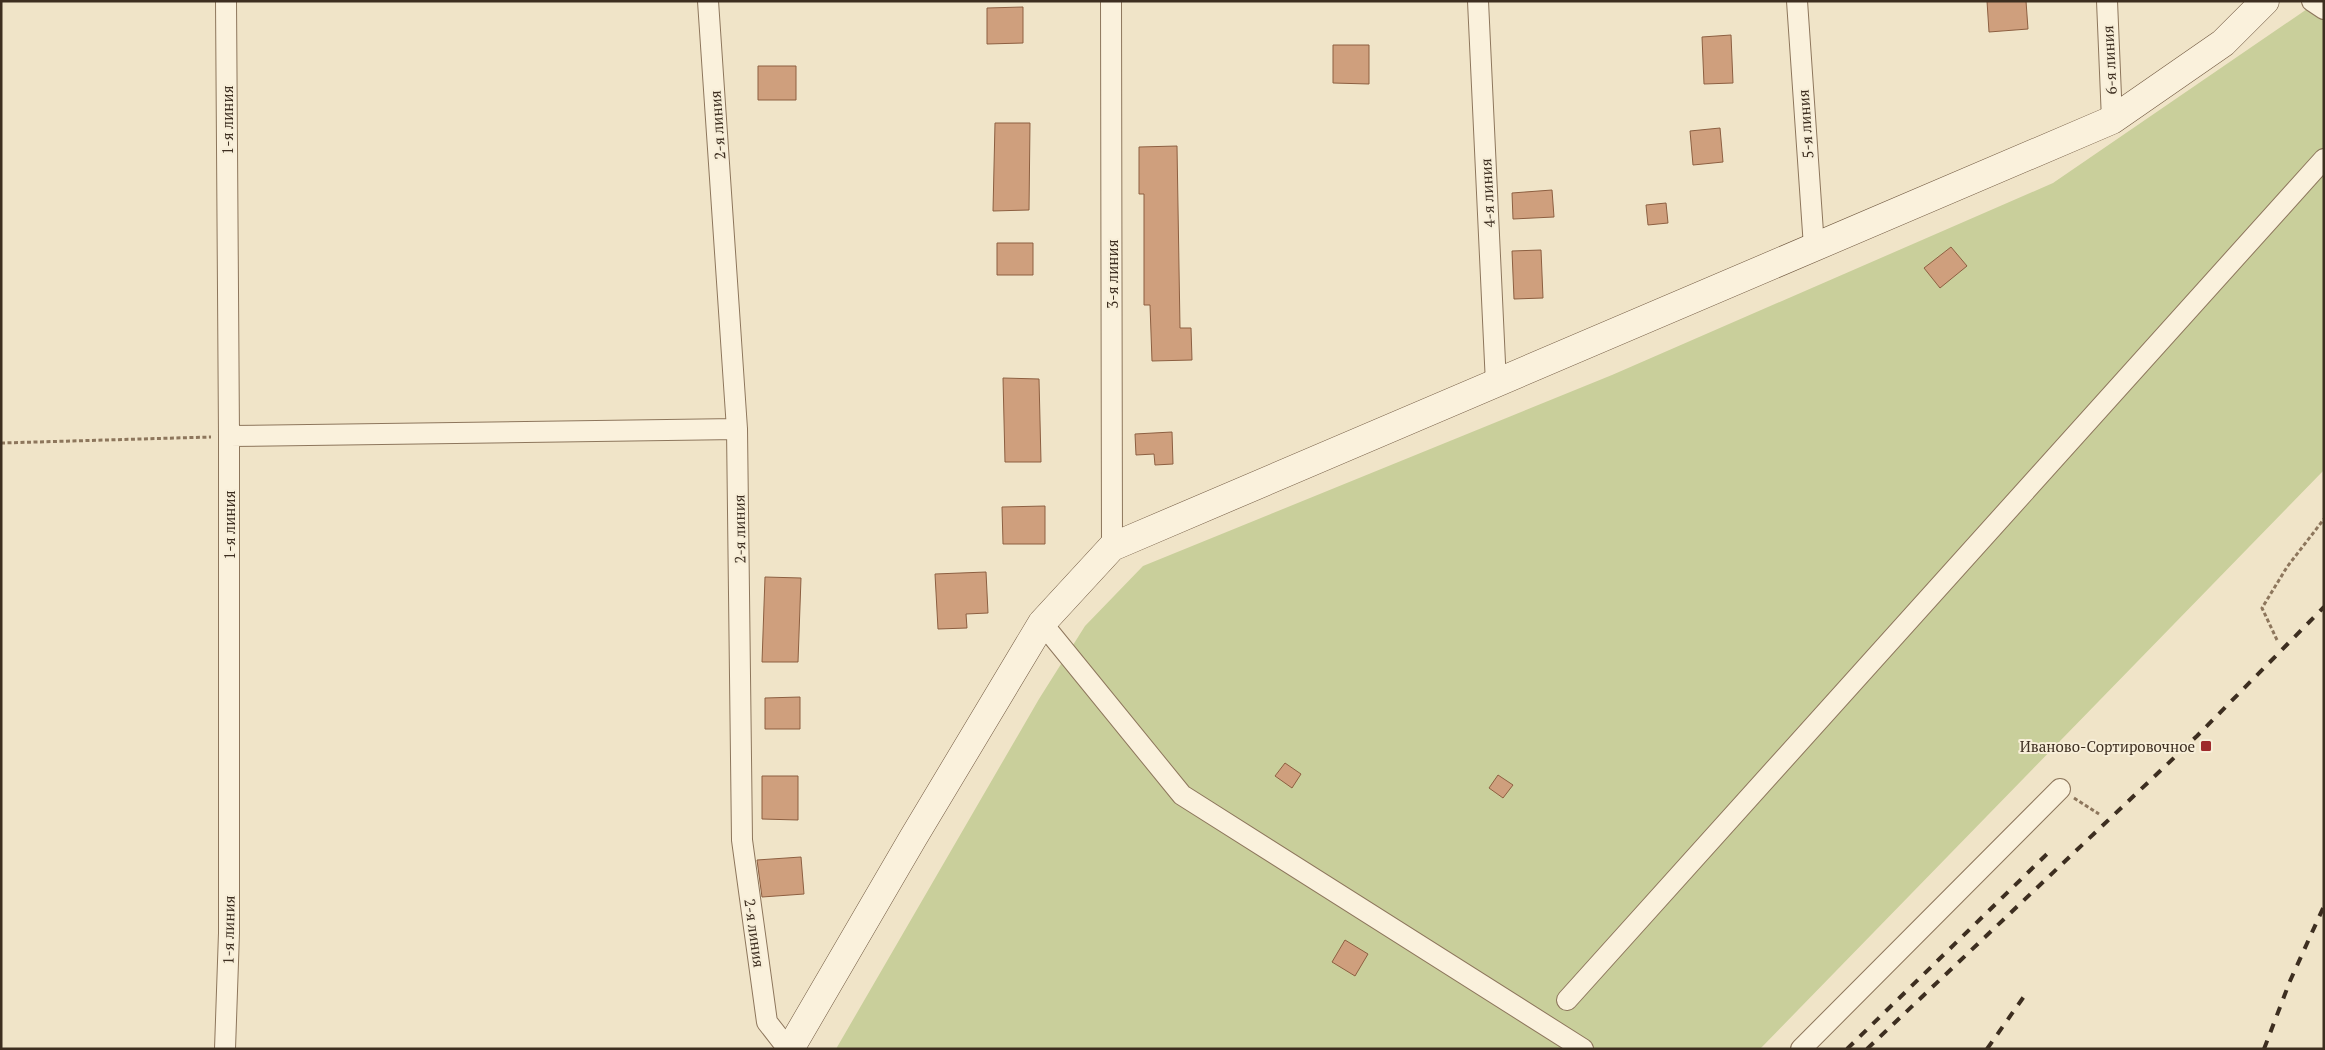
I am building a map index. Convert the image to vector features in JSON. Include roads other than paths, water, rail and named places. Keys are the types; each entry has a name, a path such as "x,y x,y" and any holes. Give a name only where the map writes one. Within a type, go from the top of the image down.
{"street":[{"name":"1-я линия","path":"225,1049 229,933 229,436 226,1"},
{"name":"2-я линия","path":"708,1 738,429 742,840 767,1022 789,1049"},
{"name":"3-я линия","path":"1111,1 1112,547"},
{"name":"4-я линия","path":"1478,1 1496,384"},
{"name":"5-я линия","path":"1797,1 1814,247"},
{"name":"6-я линия","path":"2107,1 2112,120"},
{"path":"789,1049 1042,623 1112,547 2112,120 2223,43 2265,1"},
{"path":"2312,1 2324,9"},
{"path":"1567,1000 2324,160"},
{"path":"229,436 738,429"},
{"path":"1042,623 1182,795 1583,1049"},
{"path":"1801,1049 2060,789"}],"railway":[{"path":"1867,1049 2197,736 2324,607"},
{"path":"1847,1049 2049,852"},
{"path":"2264,1049 2290,981 2324,906"},
{"path":"1987,1049 2025,995"}],"place":[{"name":"Иваново-Сортировочное","path":"2206,746"}]}
